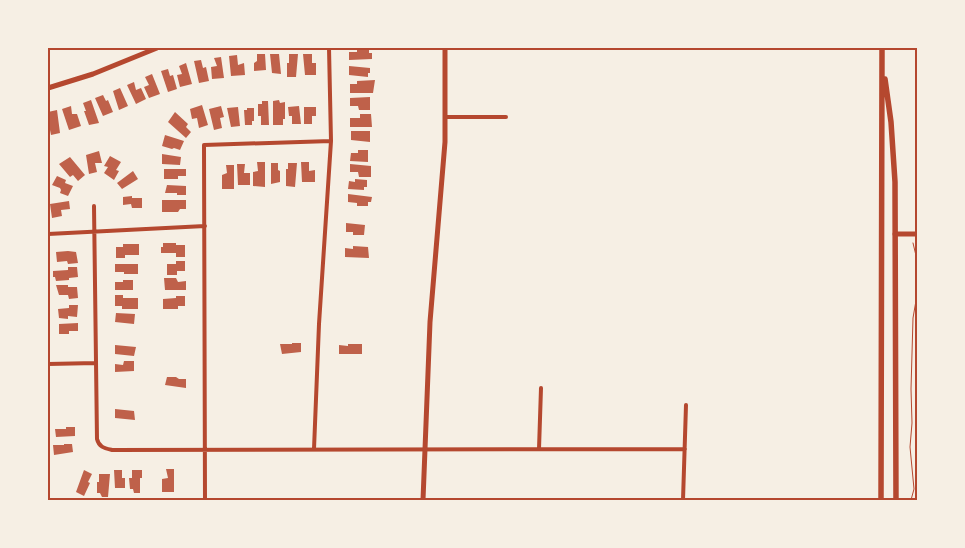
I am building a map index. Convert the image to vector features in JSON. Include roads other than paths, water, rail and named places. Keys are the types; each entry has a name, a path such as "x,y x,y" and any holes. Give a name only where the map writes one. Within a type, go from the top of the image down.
{"main road":[{"path":"881,500 882,48"},
{"path":"882,60 891,122 895,182 896,500"}],"street":[{"path":"48,88 93,74 158,48"},
{"path":"314,448 319,324 331,140 329,48"},
{"path":"423,500 430,322 442,186 445,48"},
{"path":"445,117 506,117"},
{"path":"205,500 204,146 331,140"},
{"path":"94,206 96,439 101,447 112,450 314,448 685,449"},
{"path":"48,234 205,226"},
{"path":"896,234 918,234"},
{"path":"48,364 96,363"},
{"path":"539,449 541,388"},
{"path":"683,500 686,405"}]}
